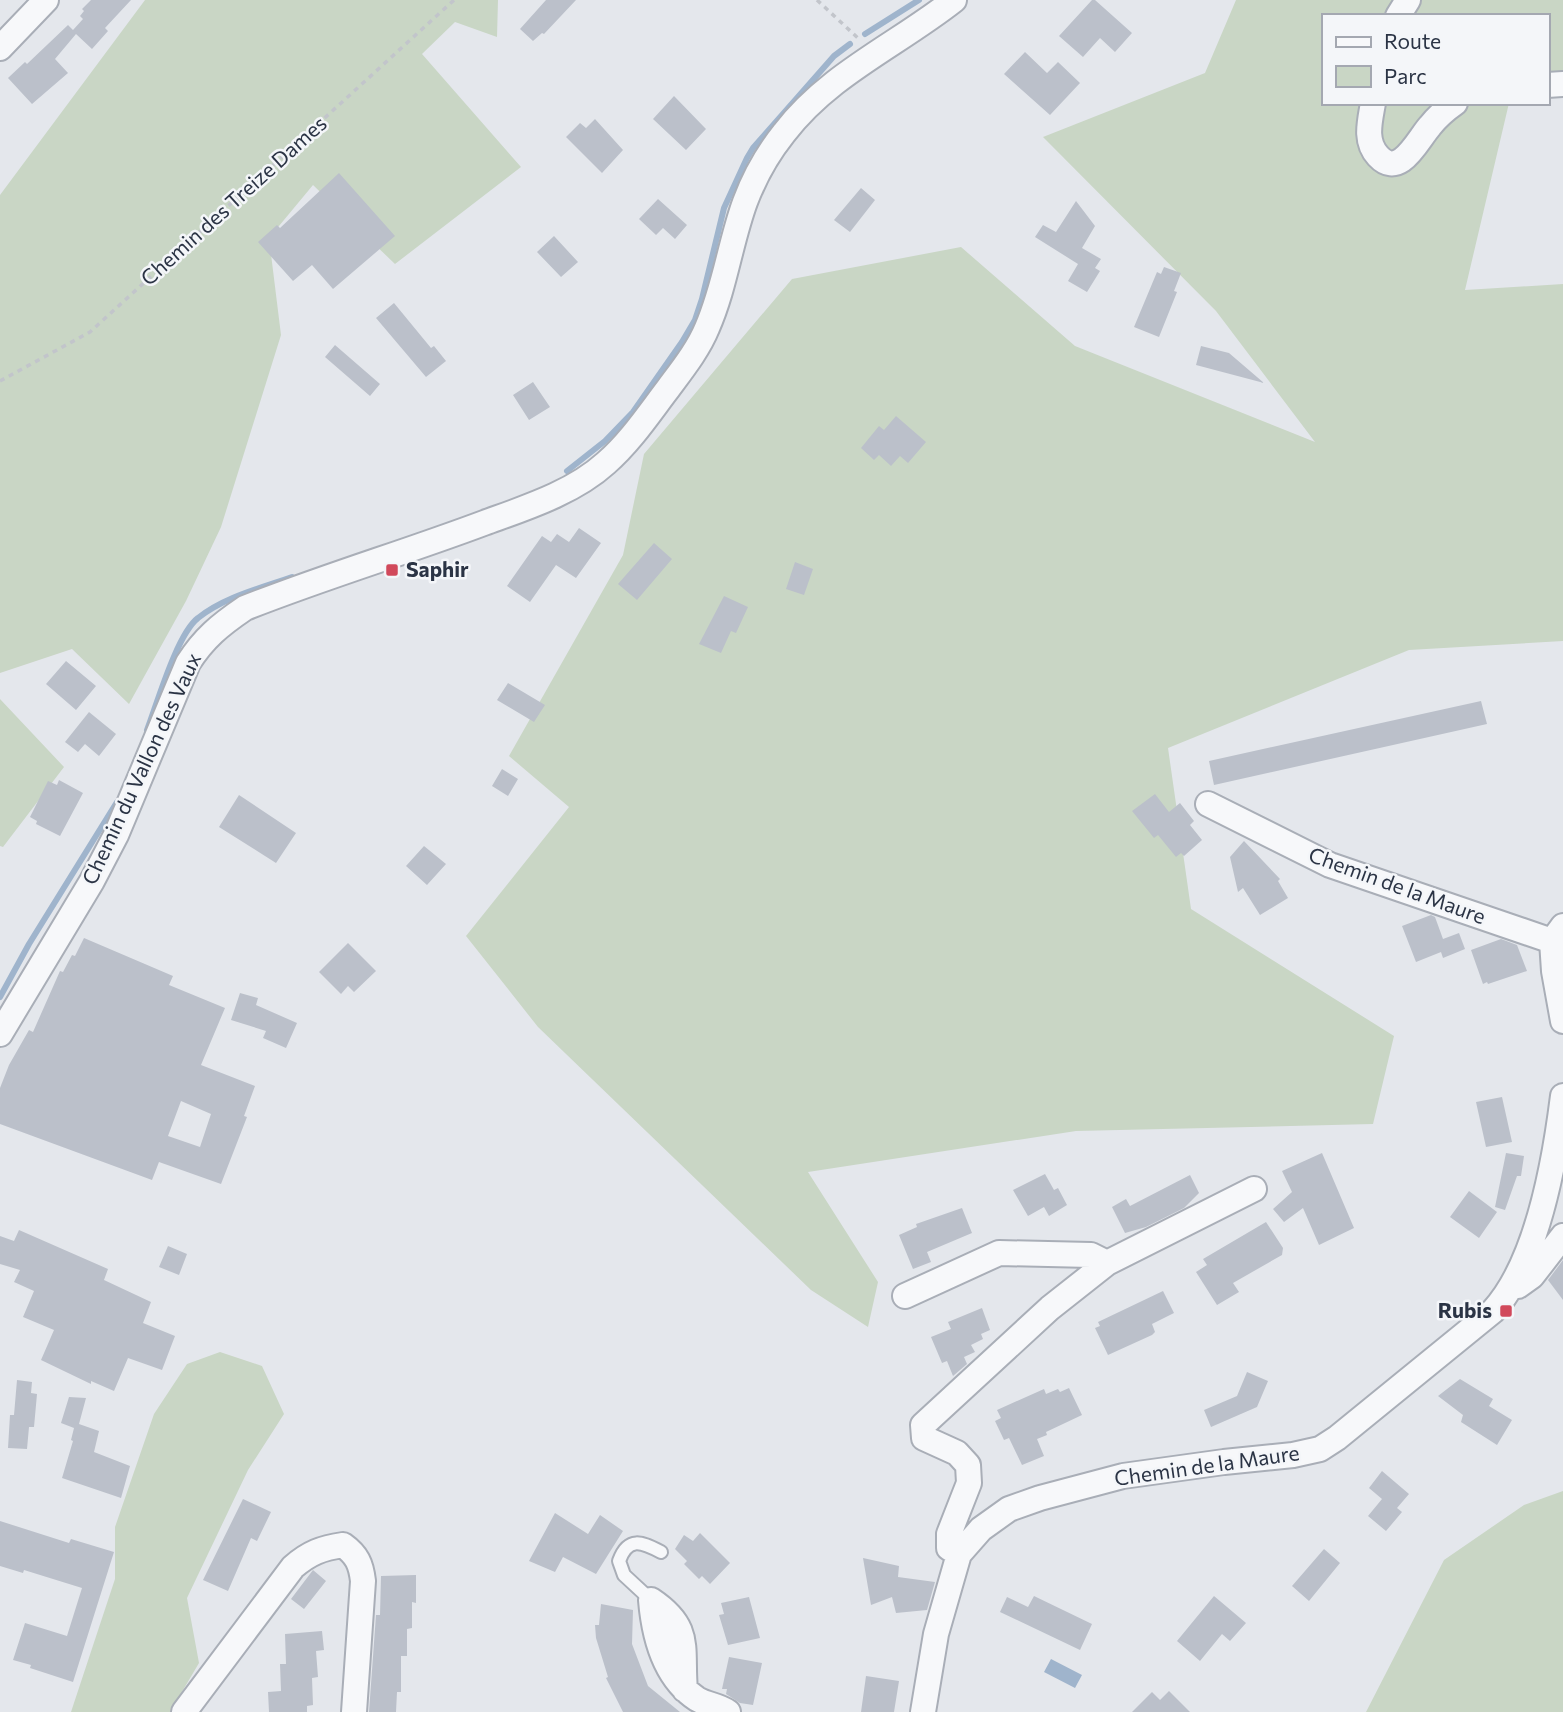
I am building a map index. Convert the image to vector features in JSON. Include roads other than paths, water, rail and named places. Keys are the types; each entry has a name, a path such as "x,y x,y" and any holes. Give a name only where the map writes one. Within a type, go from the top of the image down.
{"street":[{"path":"0,48 46,0"},
{"name":"Chemin du Vallon des Vaux","path":"0,1034 92,881 116,835 188,663 200,644 219,626 245,608 505,515 552,496 606,464 632,437 654,408 707,330 724,280 744,203 767,158 784,133 810,104 868,57 954,0"},
{"path":"1373,105 1369,141 1378,156 1387,162 1401,162 1409,156 1430,126 1453,105"},
{"name":"Chemin de la Maure","path":"1208,804 1330,865 1557,933 1554,971 1563,1021"},
{"name":"Chemin de la Maure","path":"923,1712 936,1634 959,1555 981,1529 999,1516 1009,1509 1040,1498 1123,1476 1293,1455 1320,1449 1493,1311 1511,1289 1527,1255 1556,1152 1563,1096"},
{"name":"Chemin de la Maure","path":"959,1555 949,1548 949,1534 969,1483 968,1465 957,1453 924,1438 923,1426 1050,1308 1107,1263 1254,1189"},
{"path":"1511,1289 1532,1276 1563,1236"},
{"path":"905,1296 999,1253 1091,1255 1107,1263"},
{"path":"184,1712 293,1567 308,1554 343,1545 361,1564 363,1581 354,1712"},
{"path":"651,1600 660,1647 670,1670 685,1690 701,1701 727,1712"}],"lane":[{"path":"651,1600 624,1575 619,1560 623,1550 632,1544 643,1543 661,1552"}],"water":[{"path":"1051,1659 1082,1675 1075,1688 1044,1672"}],"waterway":[{"path":"865,34 919,0"},
{"path":"567,471 605,441 633,412 682,342 695,320 702,299 724,208 747,158 834,56 850,44"},
{"path":"147,730 175,654 190,626 208,611 231,599 292,577"},
{"path":"0,997 29,944 117,802"}],"place":[{"name":"Saphir","path":"392,570"},
{"name":"Rubis","path":"1506,1311"}]}
